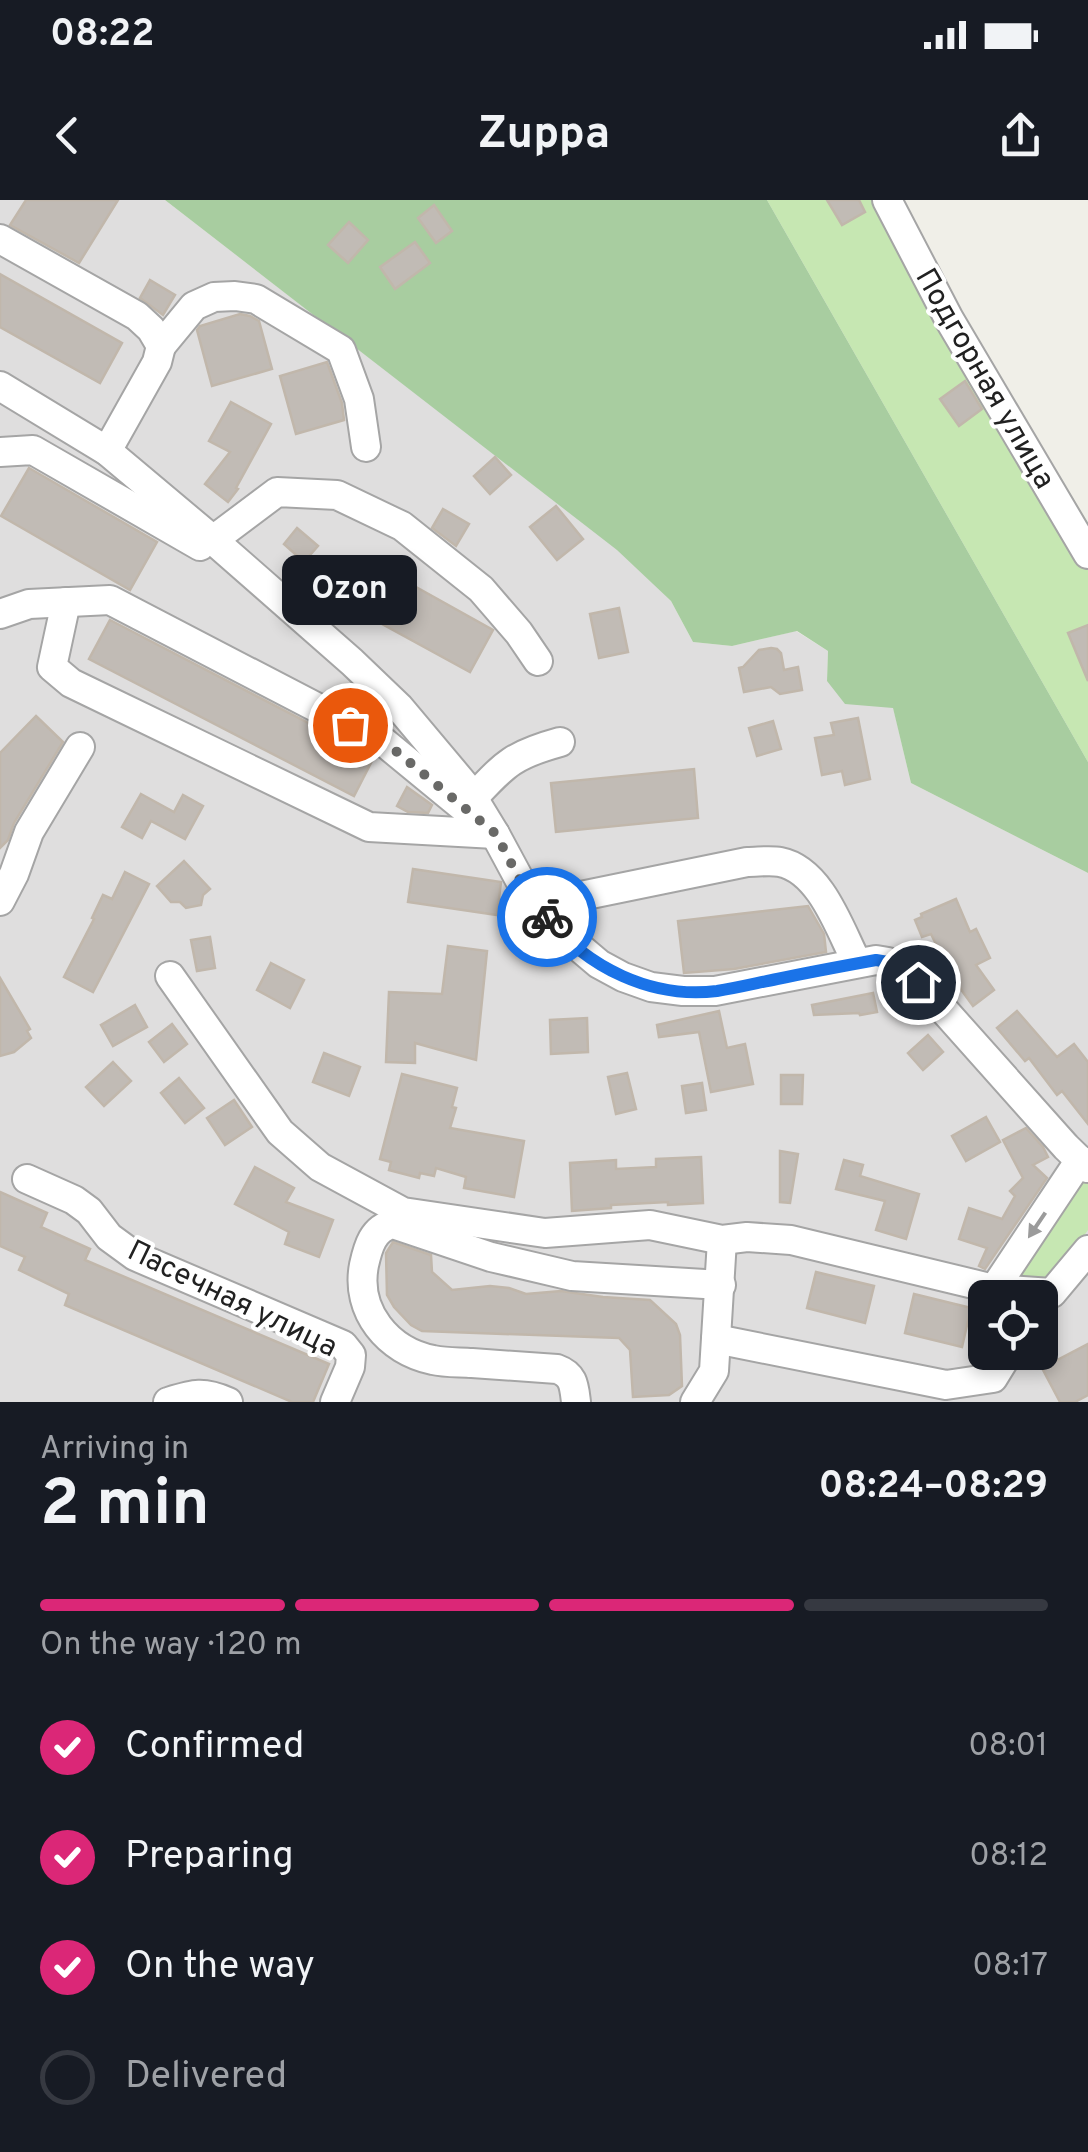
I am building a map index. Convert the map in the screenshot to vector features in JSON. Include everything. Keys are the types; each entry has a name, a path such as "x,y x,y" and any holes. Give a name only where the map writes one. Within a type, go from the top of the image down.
{"street":[{"name":"Подгорная улица","path":"887,200 949,319 1088,554"},
{"path":"0,239 137,316 161,346"},
{"path":"107,451 157,362 161,346 194,306 214,297 236,296 256,298 341,350 359,400 366,447"},
{"path":"0,386 107,451 258,579 399,707 473,798 537,905 554,926 598,964 623,978 683,992 715,991 876,960 888,962 918,982 1084,1164 1000,1280"},
{"path":"0,452 33,450 258,579"},
{"path":"213,540 277,492 337,495 402,526 481,588 538,662"},
{"path":"0,614 29,604 110,600 385,742 496,834"},
{"path":"66,602 52,667 71,682 369,826 496,834"},
{"path":"473,798 505,764 529,750 560,742"},
{"path":"0,901 29,832 80,746"},
{"path":"537,905 748,862 780,862 809,876 857,963"},
{"path":"170,976 280,1132 320,1167 403,1212 545,1233 650,1225 722,1240 747,1236 791,1240 968,1283"},
{"name":"Пасечная улица","path":"27,1179 74,1200 135,1256 343,1345 351,1356 350,1366 336,1402"},
{"path":"576,1402 573,1380 558,1369 432,1360 384,1334 368,1313 362,1292 366,1256 376,1232 393,1224 491,1256 572,1276 720,1284"},
{"path":"695,1402 714,1371 722,1240"},
{"path":"1058,1288 1083,1265"},
{"path":"716,1339 946,1384 993,1378 998,1370"},
{"path":"168,1402 198,1393 228,1402"}],"shaded area":[{"path":"0,200 165,200 618,550 671,601 693,642 732,646 796,631 828,651 827,681 893,707 911,783 1088,873 1088,1402 0,1402"}],"green space":[{"path":"165,200 767,200 1088,762 1088,873 911,783 893,708 845,704 827,681 828,651 797,631 732,646 693,642 671,601 617,550"},
{"path":"767,200 904,200 933,267 1088,523 1088,762"},
{"path":"1078,1179 1088,1180 1088,1230 1060,1271 1047,1280 1021,1277"}],"building":[{"path":"26,200 118,200 79,263 10,225"},
{"path":"827,200 859,200 865,212 842,225"},
{"path":"434,205 452,231 436,243 418,218"},
{"path":"349,222 368,240 348,263 328,245"},
{"path":"415,242 430,263 395,289 380,267"},
{"path":"0,274 122,343 100,383 0,327"},
{"path":"150,280 175,295 163,315 140,298"},
{"path":"240,314 259,321 272,369 212,386 197,330"},
{"path":"327,362 344,420 296,434 280,376"},
{"path":"965,381 982,409 959,426 940,399"},
{"path":"231,402 271,424 228,502 205,484 230,452 209,441"},
{"path":"495,457 511,475 490,494 474,476"},
{"path":"29,468 157,542 130,590 1,516"},
{"path":"556,506 583,539 557,560 530,527"},
{"path":"443,509 469,524 456,546 432,528"},
{"path":"297,528 318,546 304,562 284,544"},
{"path":"364,558 493,630 470,672 340,601"},
{"path":"619,608 628,652 599,658 590,614"},
{"path":"110,620 374,757 354,796 89,659"},
{"path":"1088,625 1088,681 1068,633"},
{"path":"771,648 781,653 784,670 798,667 802,690 780,694 771,687 744,692 739,668 759,650"},
{"path":"36,716 63,742 0,848 0,753"},
{"path":"858,718 870,779 845,785 842,771 822,775 815,738 834,735 831,723"},
{"path":"773,721 781,749 757,756 749,728"},
{"path":"694,769 698,818 556,832 551,783"},
{"path":"407,787 432,805 428,813 408,812 397,806"},
{"path":"141,794 174,812 183,795 203,806 185,839 151,821 142,838 122,827"},
{"path":"184,861 210,889 203,895 201,905 186,908 180,902 171,902 157,886"},
{"path":"413,869 501,882 497,915 408,902"},
{"path":"125,872 149,884 93,992 64,977 103,895 112,899"},
{"path":"956,899 970,932 976,929 990,958 976,965 994,990 973,1006 952,977 931,934 922,937 915,920"},
{"path":"808,906 824,934 826,952 734,969 684,973 678,921"},
{"path":"210,937 215,968 197,971 191,940"},
{"path":"448,946 487,951 476,1060 415,1043 415,1063 386,1062 389,992 442,994"},
{"path":"271,963 304,980 290,1008 257,990"},
{"path":"0,978 30,1029 27,1031 31,1038 14,1052 0,1056"},
{"path":"873,993 877,1012 814,1015 812,1005"},
{"path":"135,1005 147,1027 113,1046 101,1025"},
{"path":"719,1011 727,1048 745,1044 753,1084 711,1092 699,1032 659,1037 657,1025"},
{"path":"1017,1011 1057,1057 1074,1044 1088,1062 1088,1124 1062,1091 1057,1095 1029,1058 1025,1061 997,1028"},
{"path":"587,1018 588,1052 551,1054 550,1020"},
{"path":"172,1024 187,1044 164,1062 149,1042"},
{"path":"928,1035 943,1052 923,1070 908,1053"},
{"path":"324,1053 360,1067 349,1096 313,1082"},
{"path":"113,1062 131,1081 104,1106 86,1087"},
{"path":"627,1073 636,1109 616,1114 608,1077"},
{"path":"402,1074 457,1088 450,1128 524,1141 514,1197 464,1188 466,1177 436,1168 434,1176 420,1173 419,1178 389,1170 391,1162 380,1159"},
{"path":"781,1075 803,1075 802,1104 781,1104"},
{"path":"179,1078 204,1108 185,1123 161,1093"},
{"path":"702,1083 706,1110 686,1113 682,1086"},
{"path":"234,1100 252,1127 225,1145 207,1118"},
{"path":"986,1117 1000,1142 966,1161 952,1136"},
{"path":"1026,1128 1048,1157 1033,1165 1047,1178 985,1269 979,1266 987,1248 959,1239 969,1208 1002,1219 1015,1196 1010,1191 1023,1178 1003,1140"},
{"path":"780,1151 798,1154 790,1203 780,1202"},
{"path":"701,1157 703,1203 611,1205 572,1211 570,1163 616,1160 616,1169 656,1167 656,1159"},
{"path":"844,1160 863,1165 860,1176 919,1194 906,1239 876,1230 885,1201 836,1189"},
{"path":"255,1167 294,1188 286,1202 333,1220 319,1257 285,1244 289,1232 235,1204"},
{"path":"0,1192 47,1213 41,1227 90,1249 85,1260 329,1364 313,1402 292,1402 65,1305 69,1294 19,1270 25,1257 0,1246"},
{"path":"393,1242 431,1255 432,1272 452,1290 490,1286 526,1294 561,1291 650,1300 676,1324 682,1386 669,1395 633,1397 630,1350 619,1338 422,1331 411,1325 387,1295 386,1253"},
{"path":"816,1272 874,1286 865,1323 807,1308"},
{"path":"914,1294 968,1307 962,1347 905,1333"},
{"path":"1088,1344 1088,1395 1075,1402 1060,1402 1043,1370 1058,1370 1058,1360"}],"way so far":[{"path":"350,725 385,742 496,834 523,886 547,917"}],"place":[{"name":"Ozon","path":"350,725"}],"route":[{"path":"547,917 598,964 651,987 715,991 876,960 900,968 918,982"}]}
